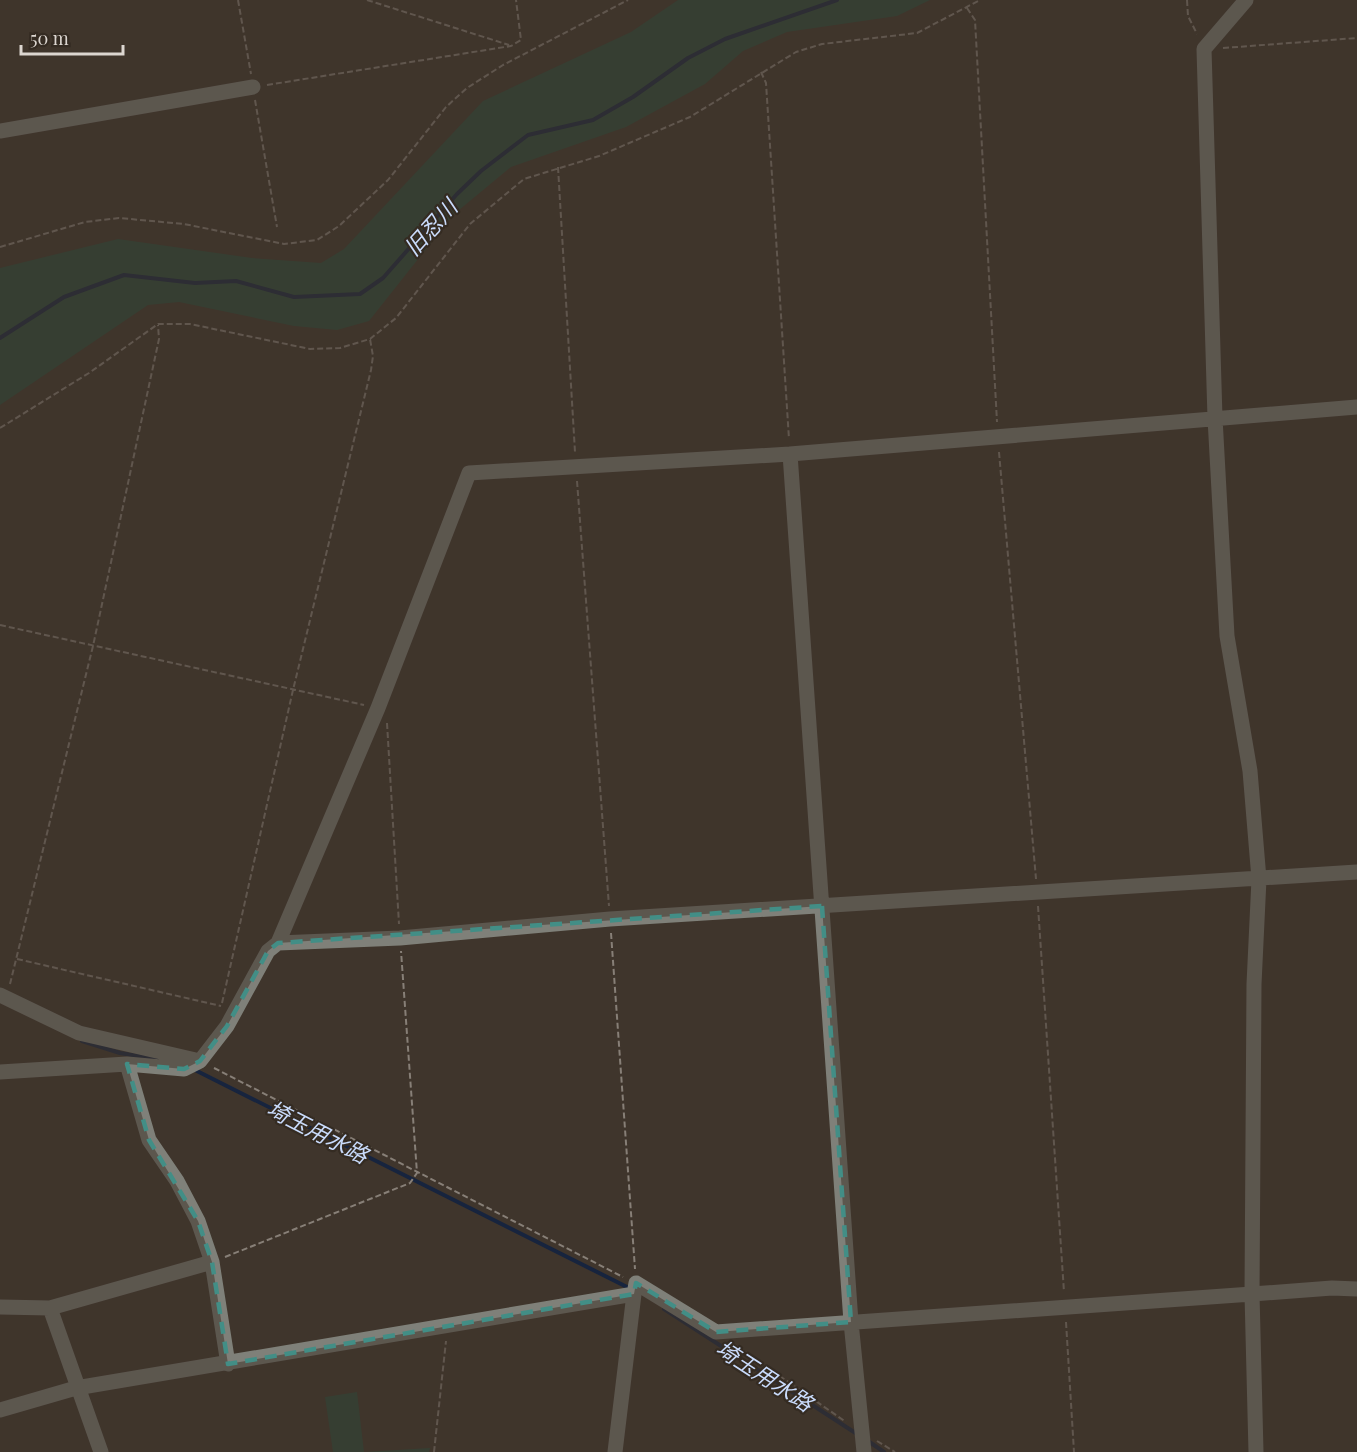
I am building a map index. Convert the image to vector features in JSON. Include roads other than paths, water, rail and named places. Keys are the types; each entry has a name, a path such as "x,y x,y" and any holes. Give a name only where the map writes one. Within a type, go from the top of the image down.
{"street":[{"path":"1246,0 1204,49 1215,418 1227,636 1250,771 1259,879 1254,984 1252,1294 1256,1452"},
{"path":"0,130 253,87"},
{"path":"0,1072 127,1064 184,1069 200,1061 227,1026 268,951 278,943 378,708 469,473 790,454 1357,407"},
{"path":"790,454 851,1322 862,1442"},
{"path":"278,943 400,938 610,920 1357,872"},
{"path":"3,997 79,1033 180,1054 200,1061"},
{"path":"127,1064 149,1140 177,1181 198,1221 212,1263 228,1364"},
{"path":"0,1307 50,1308 212,1263"},
{"path":"0,1410 76,1388 447,1326 635,1288 716,1332 1332,1288 1357,1289"},
{"path":"615,1452 635,1288"},
{"path":"50,1308 76,1388 101,1452"}],"waterway":[{"name":"旧忍川","path":"0,338 64,297 124,275 195,283 236,281 294,297 360,294 383,278 457,194 481,171 528,135 593,120 633,97 688,58 725,39 837,0"},
{"name":"埼玉用水路","path":"82,1041 120,1053 162,1060"},
{"name":"埼玉用水路","path":"195,1070 627,1287"},
{"name":"埼玉用水路","path":"664,1309 857,1434"},
{"name":"埼玉用水路","path":"868,1441 884,1452"}]}
